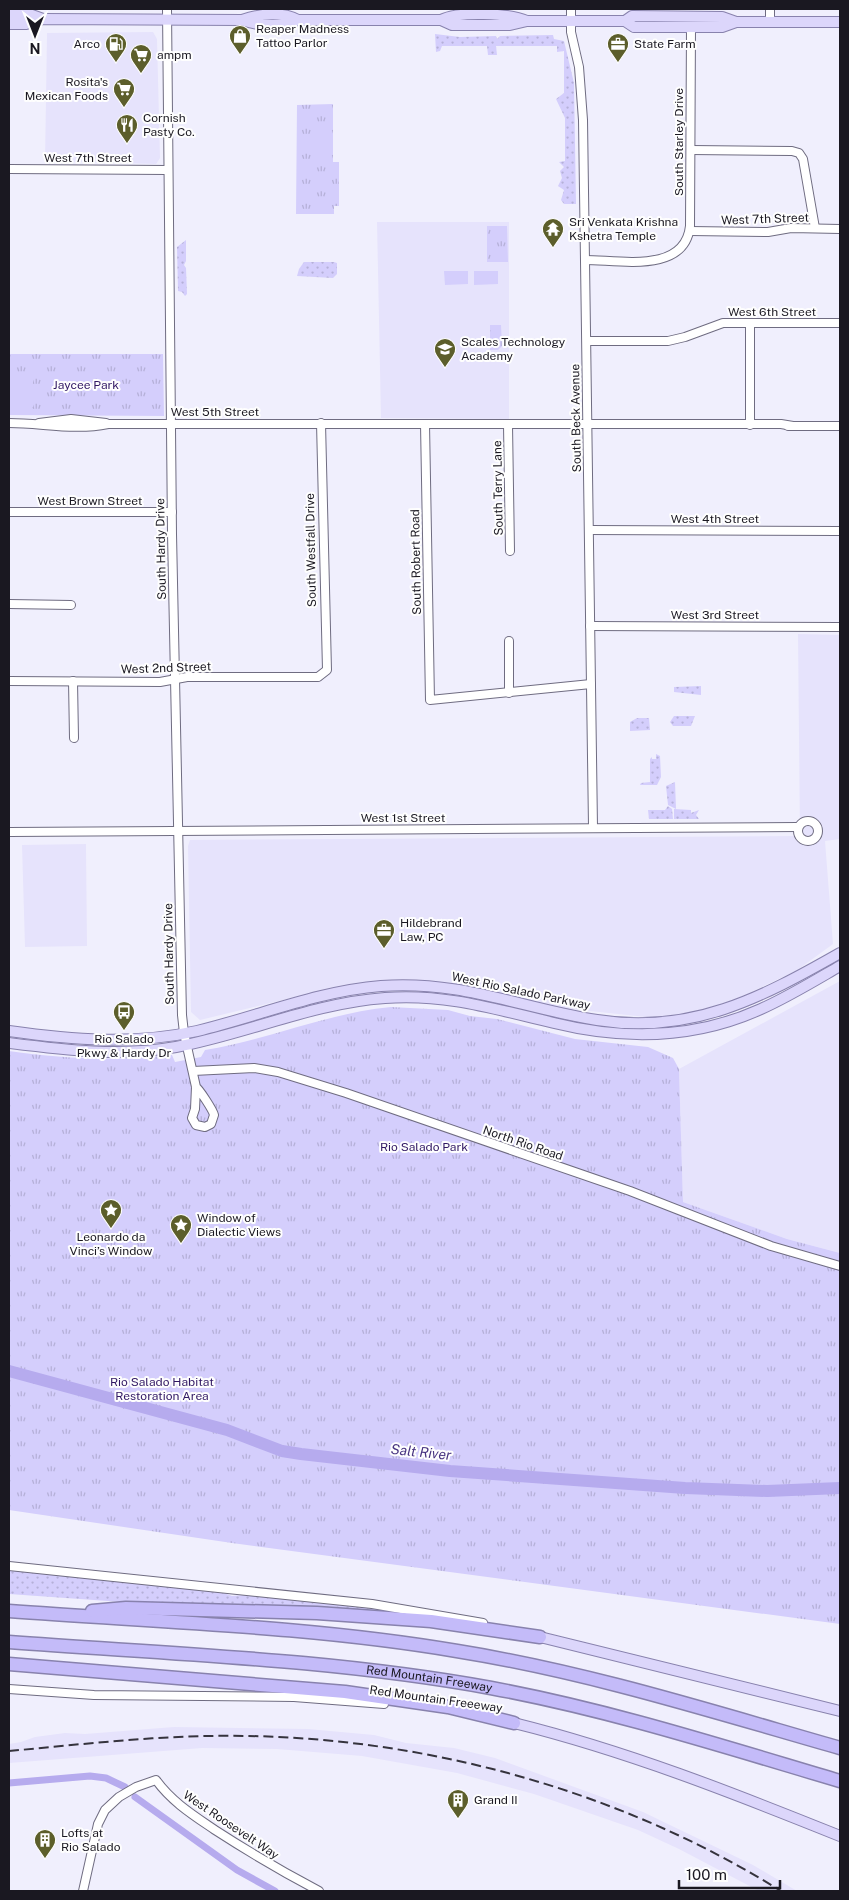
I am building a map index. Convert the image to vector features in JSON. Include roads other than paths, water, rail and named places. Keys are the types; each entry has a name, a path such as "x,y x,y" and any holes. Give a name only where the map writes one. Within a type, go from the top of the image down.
{"highway":[{"path":"51,1614 126,1608 317,1613 431,1622 540,1637"},
{"path":"9,1611 334,1635 465,1652 531,1664 627,1687 840,1748"},
{"name":"Red Mountain Freeway","path":"9,1642 346,1667 452,1681 517,1693 612,1715 840,1781"},
{"path":"9,1664 345,1692 448,1707 514,1723"}],"main road":[{"path":"9,14 29,14 43,19"},
{"path":"9,24 26,24 43,19 167,14 242,20 257,15 288,15 298,20 441,20 451,15 514,16 527,21 625,21 634,27 722,27 736,22 770,21 840,22"},
{"path":"625,21 632,16 722,17 736,22"},
{"name":"West Rio Salado Parkway","path":"9,1031 84,1040 125,1040 184,1033 351,990 416,985 479,992 596,1020 643,1024 665,1022 710,1014 756,999 840,953"},
{"name":"West Rio Salado Parkway","path":"9,1043 103,1052 186,1045 352,1002 406,997 476,1004 584,1029 626,1035 666,1033 723,1023 748,1014 776,1002 840,966"},
{"path":"476,1004 479,992"},
{"path":"540,1637 840,1711"},
{"name":"Red Mountain Freeeway","path":"514,1723 638,1758 840,1836"}],"street":[{"name":"South Beck Avenue","path":"571,9 571,32 582,87 593,827"},
{"path":"770,9 770,21"},
{"name":"South Hardy Drive","path":"167,14 172,512 184,1033 196,1087 195,1109 192,1116 198,1126 205,1127 211,1124 214,1118 213,1111 208,1106 201,1090 196,1087"},
{"name":"South Starley Drive","path":"585,260 661,260 676,254 684,244 690,231 690,27"},
{"path":"691,150 799,153 803,159 815,228"},
{"name":"West 7th Street","path":"9,169 168,170"},
{"name":"West 7th Street","path":"690,231 768,232 791,228 840,228"},
{"name":"West 6th Street","path":"587,341 668,341 723,323 840,323"},
{"path":"750,323 750,425"},
{"name":"West 5th Street","path":"9,423 37,423 56,427 89,427 108,424 321,424 358,426 368,424 441,424 455,426 469,424 672,424 683,427 705,425 759,425 768,427 840,426"},
{"name":"South Westfall Drive","path":"321,424 324,615 327,647 327,670 323,674"},
{"name":"South Robert Road","path":"425,424 430,700 509,693"},
{"name":"South Terry Lane","path":"508,425 510,551"},
{"name":"West Brown Street","path":"9,512 172,512"},
{"name":"West 4th Street","path":"589,530 840,531"},
{"path":"9,604 71,605"},
{"name":"West 3rd Street","path":"590,626 840,627"},
{"path":"509,641 509,693 591,684"},
{"name":"West 2nd Street","path":"9,681 160,682 187,677 318,677 323,674"},
{"path":"73,681 74,738"},
{"name":"West 1st Street","path":"9,832 798,827"},
{"name":"North Rio Road","path":"192,1071 254,1068 295,1077 346,1092 630,1191 770,1246 840,1266"},
{"path":"195,1109 200,1106 208,1106"},
{"path":"9,1566 397,1607 470,1620 540,1637"},
{"name":"Red Mountain Freeeway","path":"9,1690 94,1694 334,1699 403,1706 514,1723"},
{"name":"West Roosevelt Way","path":"83,1891 101,1815 109,1804 119,1797 136,1787 156,1780 167,1795 187,1811 258,1858 318,1891"}],"waterway":[{"name":"Salt River","path":"9,1371 227,1430 282,1451 301,1454 450,1471 685,1488 767,1491 840,1488"},
{"path":"9,1783 90,1776 106,1778 125,1787"},
{"path":"135,1797 237,1870 275,1891"}],"railway":[{"path":"9,1751 134,1740 209,1736 284,1737 358,1744 433,1756 506,1773 578,1795 649,1822 716,1854 781,1891"}],"place":[{"name":"Reaper Madness Tattoo Parlor","path":"240,55"},
{"name":"Arco","path":"116,63"},
{"name":"State Farm","path":"618,63"},
{"name":"ampm","path":"141,74"},
{"name":"Rosita's Mexican Foods","path":"124,108"},
{"name":"Cornish Pasty Co.","path":"127,144"},
{"name":"Sri Venkata Krishna Kshetra Temple","path":"553,248"},
{"name":"Scales Technology Academy","path":"445,368"},
{"name":"Hildebrand Law, PC","path":"384,949"},
{"name":"Rio Salado Pkwy & Hardy Dr","path":"124,1031"},
{"name":"Leonardo da Vinci’s Window","path":"111,1229"},
{"name":"Window of Dialectic Views","path":"181,1244"},
{"name":"Grand II","path":"458,1819"},
{"name":"Lofts at Rio Salado","path":"45,1859"}],"park label":[{"name":"Jaycee Park","path":"86,385"},
{"name":"Rio Salado Park","path":"424,1147"},
{"name":"Rio Salado Habitat Restoration Area","path":"162,1389"}]}
